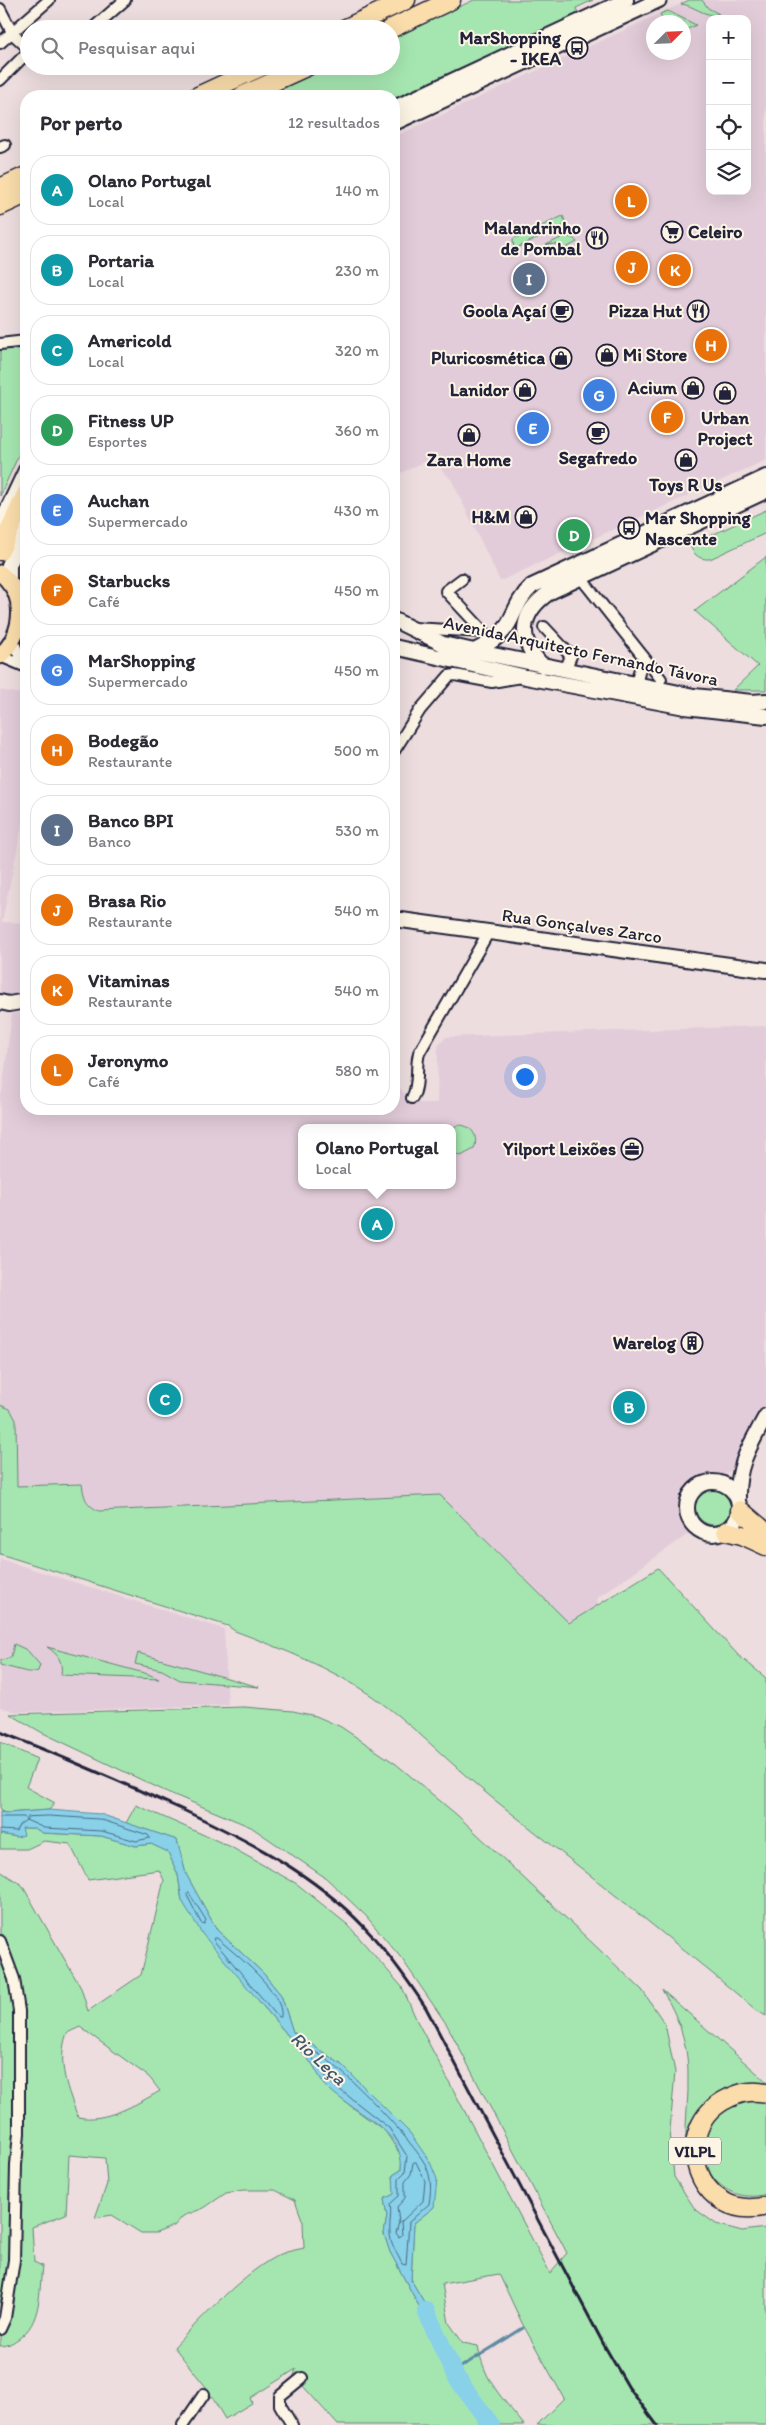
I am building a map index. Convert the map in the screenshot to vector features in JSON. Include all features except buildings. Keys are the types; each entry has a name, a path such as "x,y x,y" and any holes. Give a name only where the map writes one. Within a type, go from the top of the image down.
{"highway":[{"path":"363,20 406,0"},
{"path":"400,24 451,0"},
{"path":"211,90 244,75"},
{"path":"255,90 288,75"},
{"path":"0,188 20,179"},
{"path":"0,206 20,197"},
{"path":"0,552 20,507"},
{"path":"739,1504 766,1532"},
{"path":"726,1531 742,1535 766,1546"},
{"name":"VILPL","path":"766,2093 750,2092 737,2094 715,2106 705,2116 698,2129 695,2153 696,2166 702,2179 708,2190 717,2198 742,2207 766,2206"}],"main road":[{"path":"400,105 626,0"},
{"path":"400,120 659,0"},
{"path":"474,652 499,636 511,620 524,593 532,586 766,477"},
{"path":"0,525 20,483"},
{"path":"543,666 530,653 524,625 528,614 538,600 550,592 766,491"},
{"path":"20,541 9,564 20,608"},
{"name":"Avenida Arquitecto Fernando Távora","path":"400,624 442,644 474,652 710,698 752,702 766,701"},
{"path":"0,656 13,641 20,626"},
{"name":"Avenida Arquitecto Fernando Távora","path":"400,648 526,676 685,707 763,718"},
{"name":"Rua Gonçalves Zarco","path":"400,920 766,970"},
{"path":"0,1002 9,1004 20,1003"},
{"path":"746,1452 728,1473 696,1488 688,1499 687,1512 692,1523 702,1531 714,1534 726,1531 736,1522 739,1504 739,1472 746,1452 766,1416"},
{"path":"713,1481 728,1486 739,1504"}],"street":[{"path":"28,20 49,0"},
{"path":"102,20 125,0"},
{"path":"0,9 13,34 20,41"},
{"path":"0,43 20,27"},
{"path":"0,80 20,59"},
{"path":"0,344 20,342"},
{"path":"581,578 661,679"},
{"path":"406,628 484,632 446,591 462,579"},
{"path":"544,626 571,656 565,670"},
{"path":"442,644 445,636 451,630"},
{"path":"13,641 20,656"},
{"path":"0,656 20,664"},
{"path":"636,684 643,656"},
{"path":"400,742 420,710 449,676 455,675 492,682 526,676"},
{"path":"412,1098 416,1091 415,1065 418,1053 488,932"},
{"path":"0,1940 14,1979 19,2012 19,2133 16,2165 14,2260 5,2318 0,2329"},
{"path":"292,2425 280,2405 280,2396 302,2378"},
{"path":"183,2425 204,2394"}],"shaded area":[{"path":"689,0 766,0 766,460 500,581 451,479 431,459 400,473 400,134 646,20 646,60 691,60 691,15 657,15"},
{"path":"0,690 20,694 20,835 2,922 20,923 20,1002 0,1007"},
{"path":"20,1013 20,1115 400,1115 400,1088 412,1103 437,1103 438,1046 446,1037 766,1026 766,1416 746,1452 733,1469 713,1481 701,1485 691,1493 687,1512 697,1528 597,1598 598,1606 569,1623 440,1495 99,1511 89,1506 82,1484 17,1487 16,1420 10,1409 0,1405 0,1096 12,1014"},
{"path":"0,1559 224,1629 228,1705 17,1712 0,1707"}],"green space":[{"path":"474,0 593,0 576,8 579,15 400,98 400,90 280,90 312,75 400,75 400,34"},
{"path":"689,0 702,0 708,8 719,14 704,13 681,4"},
{"path":"667,11 676,15 660,15"},
{"path":"563,216 565,221 563,226 514,249 513,239"},
{"path":"565,236 573,238 577,242 564,249 556,244 546,245"},
{"path":"20,348 20,452 0,496 0,350"},
{"path":"766,510 766,533 710,559 699,557 692,549 689,542 699,537 701,540"},
{"path":"766,557 766,690 733,690 758,666 695,611"},
{"path":"463,1125 471,1129 476,1140 474,1149 461,1156 456,1154 456,1126"},
{"path":"0,1405 10,1409 16,1420 17,1486 82,1484 86,1500 99,1511 440,1495 569,1623 658,1568 738,1655 766,1678 766,2016 756,2010 659,1930 496,1801 388,1707 356,1686 305,1659 235,1631 228,1626 0,1554"},
{"path":"714,1487 727,1493 733,1506 727,1519 714,1525 701,1519 695,1506 701,1493"},
{"path":"14,1644 27,1650 40,1665 38,1671 31,1673 0,1665 0,1661 11,1657"},
{"path":"47,1647 148,1674 159,1679 61,1675 59,1658"},
{"path":"138,1653 259,1687 180,1680 162,1670 135,1664"},
{"path":"244,1707 293,1711 316,1716 341,1727 396,1764 457,1815 642,1990 665,2024 675,2072 670,2130 674,2177 695,2209 716,2224 742,2231 766,2228 766,2425 537,2425 564,2398 522,2323 499,2274 442,2284 449,2323 463,2343 478,2346 485,2370 495,2389 524,2425 338,2425 302,2385 293,2379 296,2369 250,2398 252,2403 225,2419 206,2387 174,2347 224,2296 254,2271 281,2254 304,2248 303,2222 295,2200 275,2190 243,2190 226,2193 204,2208 183,2216 174,2226 156,2233 141,2233 112,2215 95,2218 107,2184 105,2158 69,2155 66,2214 32,2227 34,2262 42,2266 38,2306 35,2316 26,2332 18,2339 12,2343 0,2346 0,2329 5,2318 0,2316 0,1871 22,1885 81,1988 88,2011 141,1975 164,1880 159,1870 88,1880 70,1844 44,1841 27,1849 0,1849 0,1834 17,1837 22,1828 34,1828 43,1833 101,1836 136,1846 151,1844 168,1852 178,1875 182,1901 262,2005 313,2065 325,2085 385,2131 402,2157 401,2170 393,2175 395,2194 384,2199 387,2216 384,2234 390,2252 433,2332 441,2331 411,2280 414,2223 434,2207 374,2098 342,2065 293,2032 281,1995 263,1973 217,1930 186,1874 177,1840 126,1823 136,1805 229,1846 297,1884 348,1925 402,1987 417,2021 550,2273 567,2253 447,2025 402,1959 366,1916 326,1878 251,1827 167,1792 41,1732 10,1714","holes":["80,2027 149,2077 160,2091 131,2107 110,2115 88,2118 78,2117 67,2087 63,2065 64,2044 67,2033"]},
{"path":"0,1742 37,1759 26,1787 55,1803 49,1810 6,1813 0,1811"},
{"path":"662,1990 766,2081 766,2086 751,2084 737,2086 724,2090 714,2097 704,2106 697,2117 686,2144 688,2063 681,2030"},
{"path":"748,2100 766,2103 766,2194 748,2196 732,2192 719,2184 709,2172 703,2157 701,2142 706,2127 716,2114 731,2105"}],"water":[{"path":"49,1810 100,1814 177,1840 186,1874 217,1930 263,1973 281,1995 293,2032 342,2065 410,2133 430,2162 437,2179 434,2207 414,2223 411,2280 441,2331 433,2332 390,2252 384,2234 387,2216 384,2199 394,2194 393,2175 401,2170 400,2155 394,2143 374,2122 325,2085 313,2065 203,1935 182,1901 178,1875 168,1852 151,1844 136,1846 101,1836 43,1833 34,1828 22,1828 24,1835 17,1837 0,1834 0,1812"}],"waterway":[{"name":"Rio Leça","path":"426,2311 456,2377 491,2425"},
{"path":"453,2372 523,2328"}],"railway":[{"path":"0,1732 158,1799 254,1846 278,1859 323,1890 364,1927 397,1966 426,2008 604,2345 629,2388 657,2425"}],"place":[{"name":"MarShopping - IKEA","path":"577,48"},
{"name":"Jeronymo","path":"631,201"},
{"name":"Celeiro","path":"672,232"},
{"name":"Malandrinho de Pombal","path":"597,238"},
{"name":"Brasa Rio","path":"632,267"},
{"name":"Vitaminas","path":"675,270"},
{"name":"Banco BPI","path":"529,279"},
{"name":"Goola Açaí","path":"562,311"},
{"name":"Pizza Hut","path":"698,311"},
{"name":"Bodegão","path":"711,345"},
{"name":"Mi Store","path":"607,355"},
{"name":"Pluricosmética","path":"561,358"},
{"name":"Acium","path":"693,388"},
{"name":"Lanidor","path":"525,390"},
{"name":"Urban Project","path":"725,393"},
{"name":"MarShopping","path":"599,395"},
{"name":"Starbucks","path":"667,417"},
{"name":"Auchan","path":"533,428"},
{"name":"Segafredo","path":"598,433"},
{"name":"Zara Home","path":"469,435"},
{"name":"Toys R Us","path":"686,460"},
{"name":"H&M","path":"526,517"},
{"name":"Mar Shopping Nascente","path":"629,528"},
{"name":"Fitness UP","path":"574,535"},
{"name":"Yilport Leixões","path":"632,1149"},
{"name":"Olano Portugal","path":"377,1224"},
{"name":"Warelog","path":"692,1343"},
{"name":"Americold","path":"165,1399"},
{"name":"Portaria","path":"629,1407"}]}
